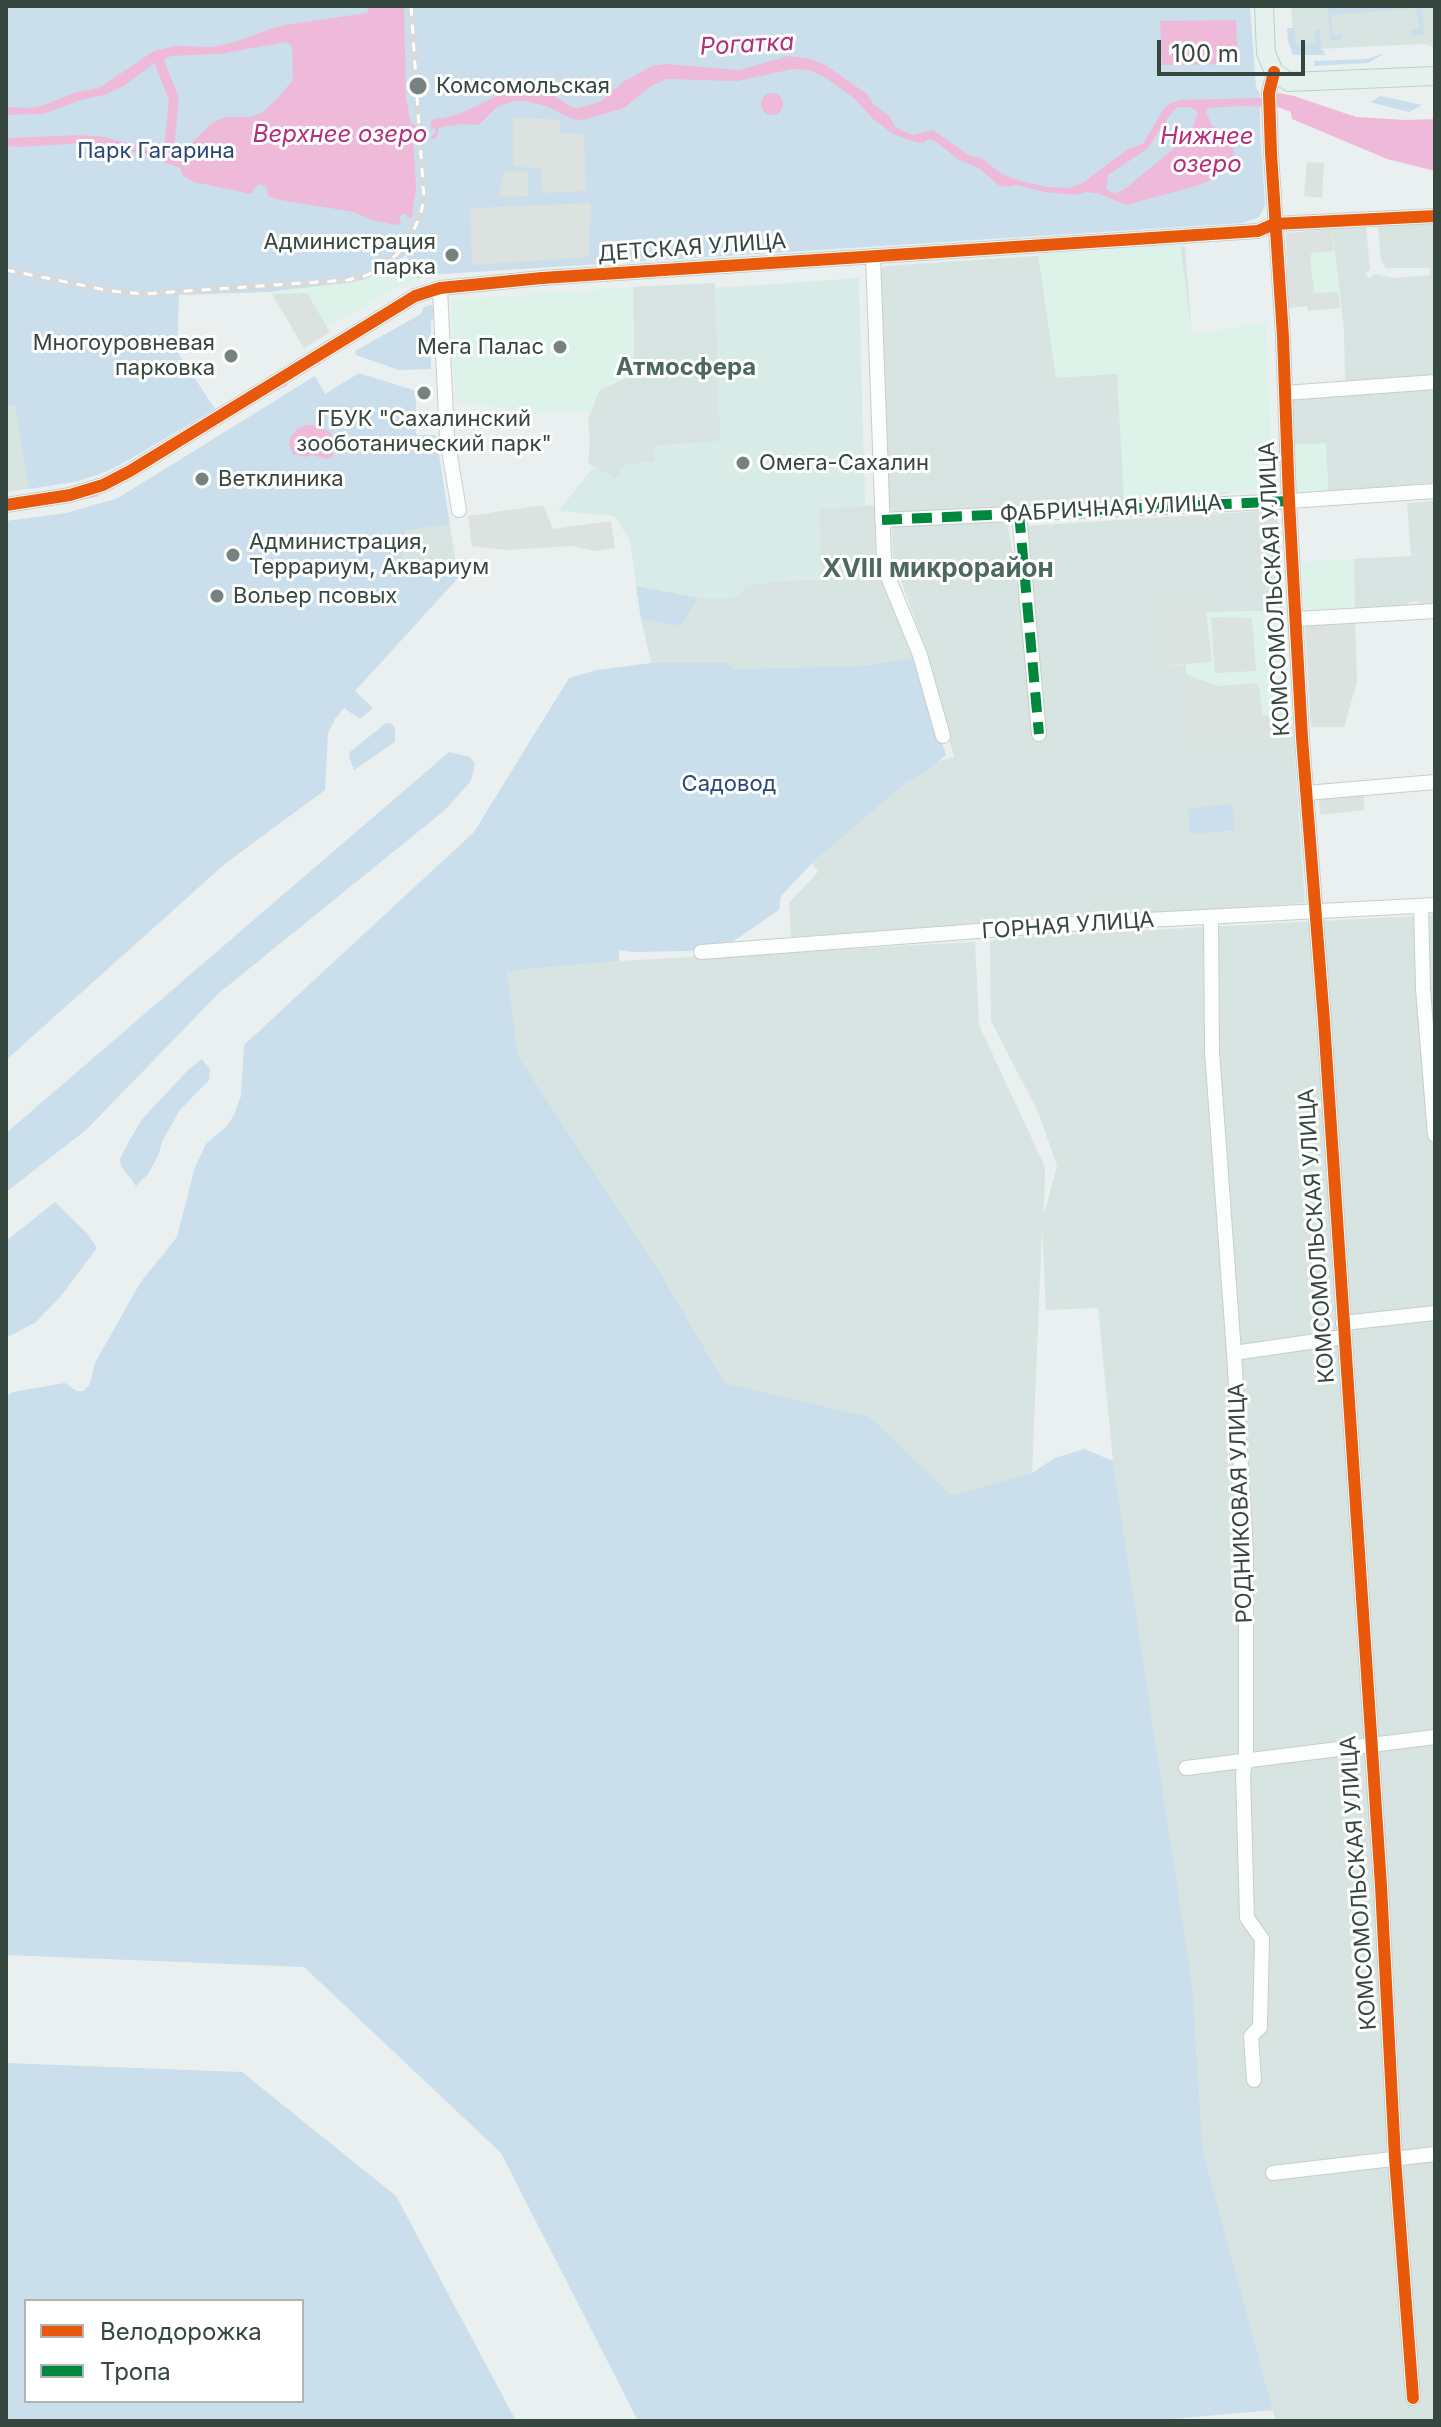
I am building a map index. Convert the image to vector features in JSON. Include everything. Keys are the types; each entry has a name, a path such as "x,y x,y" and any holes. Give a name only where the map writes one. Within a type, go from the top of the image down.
{"main road":[{"name":"КОМСОМОЛЬСКАЯ УЛИЦА","path":"1264,6 1266,53 1274,72"},
{"name":"КОМСОМОЛЬСКАЯ УЛИЦА","path":"1274,6 1277,53 1274,72"},
{"path":"1274,72 1435,64"},
{"path":"1274,72 1289,82 1435,76"}],"street":[{"name":"КОМСОМОЛЬСКАЯ УЛИЦА","path":"1274,72 1269,93 1274,224 1283,337 1306,793 1413,2398"},
{"name":"ДЕТСКАЯ УЛИЦА","path":"6,505 70,495 103,485 415,296 440,288 520,280 1258,231 1274,224 1435,216"},
{"path":"873,256 886,572 920,655 943,736"},
{"path":"440,288 447,438 459,510"},
{"path":"1285,393 1435,382"},
{"name":"ФАБРИЧНАЯ УЛИЦА","path":"882,520 1435,491"},
{"path":"1019,513 1039,734"},
{"path":"1296,619 1435,611"},
{"path":"1306,793 1435,782"},
{"path":"1428,906 1423,989 1435,1135"},
{"name":"ГОРНАЯ УЛИЦА","path":"701,952 1070,924 1428,906"},
{"name":"РОДНИКОВАЯ УЛИЦА","path":"1211,917 1212,1051 1246,1551 1246,1760 1243,1786 1247,1918 1262,1939 1260,2027 1251,2036 1254,2080"},
{"path":"1234,1353 1435,1313"},
{"path":"1186,1768 1435,1737"},
{"path":"1273,2173 1435,2154"}],"shaded area":[{"path":"1291,6 1435,6 1435,47 1423,44 1295,50"},
{"path":"513,117 560,120 560,133 584,134 586,191 543,193 540,168 513,167"},
{"path":"1307,162 1324,163 1322,198 1304,196"},
{"path":"527,171 529,196 501,197 500,186 505,172"},
{"path":"591,203 589,257 472,265 470,208"},
{"path":"1435,221 1435,378 1345,383 1344,330 1332,229 1366,227 1370,270 1365,272 1368,278 1375,274 1393,278 1430,275 1430,268 1386,268 1381,261 1378,226"},
{"path":"1332,229 1340,308 1308,311 1307,306 1288,308 1286,233"},
{"path":"1332,229 1334,251 1312,253 1310,256 1314,293 1338,292 1340,308 1308,311 1307,306 1288,308 1286,233"},
{"path":"1180,244 1192,335 1266,322 1273,488 1124,501 1117,374 1056,378 1038,254"},
{"path":"1185,246 1192,336 1230,493 1001,510 895,513 889,509 878,272 884,266"},
{"path":"406,254 418,279 327,327 330,332 304,348 272,294 267,292 367,278 382,272"},
{"path":"859,278 865,505 819,510 821,579 747,586 733,599 699,599 681,626 641,619 630,540 614,516 558,511 594,467 615,479 625,464 655,462 655,446 720,441 715,288"},
{"path":"715,283 721,441 655,446 655,463 615,479 588,463 588,420 599,390 634,374 633,287"},
{"path":"633,287 634,375 599,390 591,412 505,415 505,408 455,401 451,300"},
{"path":"307,293 330,332 304,348 272,294"},
{"path":"1435,387 1435,483 1328,491 1326,444 1292,445 1291,398"},
{"path":"15,404 29,489 6,492 6,405"},
{"path":"1326,443 1328,491 1295,493 1292,445"},
{"path":"1435,501 1435,605 1423,606 1417,601 1409,602 1406,608 1374,611 1355,608 1354,559 1411,556 1407,503"},
{"path":"543,505 553,529 611,521 615,548 595,551 572,546 506,550 472,546 468,516"},
{"path":"873,505 876,565 915,658 861,666 733,669 728,663 651,663 641,619 681,626 698,598 733,599 747,586 820,579 819,509"},
{"path":"1277,510 1284,611 1206,612 1205,603 1163,607 1165,666 1186,665 1187,745 1244,741 1256,735 1293,729 1305,903 791,937 789,903 818,872 812,863 908,781 939,761 954,757 922,639 893,558 892,527 1007,521 1021,598 1027,526"},
{"path":"450,525 457,570 403,568 407,530"},
{"path":"1354,559 1355,608 1304,611 1302,562"},
{"path":"1205,602 1212,662 1165,666 1162,607"},
{"path":"1284,611 1291,713 1262,715 1260,689 1256,683 1217,686 1186,674 1186,665 1212,662 1206,612"},
{"path":"1211,617 1252,618 1256,671 1215,673"},
{"path":"1355,621 1357,682 1344,727 1311,727 1305,624"},
{"path":"1186,674 1217,686 1256,683 1260,689 1262,715 1291,713 1293,729 1256,735 1244,741 1186,745"},
{"path":"1364,794 1364,810 1320,815 1319,797"},
{"path":"1435,915 1435,2421 1276,2421 1203,2151 1192,1983 1113,1461 1098,1308 1046,1310 1042,1228 1032,1473 952,1497 870,1417 725,1383 661,1274 518,1056 507,971 619,961 975,942 979,1025 1045,1167 1044,1214 1057,1166 1039,1114 991,1021 990,943 997,938"}],"green space":[{"name":"Парк Гагарина","path":"6,6 1250,6 1256,88 1260,93 1265,205 1259,217 1243,223 427,275 418,279 406,255 382,272 353,282 267,292 179,295 177,351 215,409 103,473 75,482 29,489 15,405 6,405"},
{"path":"1334,6 1418,6 1422,8 1425,33 1410,34 1410,30 1419,29 1416,8 1331,15 1332,35 1342,35 1335,41 1330,38 1328,9"},
{"path":"1287,28 1294,28 1296,45 1315,43 1315,30 1320,30 1321,50 1325,55 1293,55"},
{"path":"1385,53 1368,63 1314,66 1314,61 1367,59"},
{"path":"1380,96 1422,105 1409,112 1370,102"},
{"path":"424,307 435,307 437,314 431,321 431,369 399,370 356,355 355,351 421,314"},
{"path":"359,373 416,391 416,435 436,435 450,525 407,530 403,568 457,570 458,578 355,691 373,708 360,719 344,708 335,719 328,733 325,790 226,863 6,1060 6,521 66,513 118,498 315,376 325,394"},
{"path":"636,586 698,598 681,626 641,619"},
{"name":"Садовод","path":"915,658 946,755 908,781 812,863 781,896 779,910 725,947 687,951 619,950 619,961 507,971 518,1056 661,1274 725,1383 870,1417 952,1496 1032,1473 1055,1458 1084,1449 1113,1461 1192,1983 1203,2151 1273,2410 1150,2421 638,2421 501,2153 304,1967 6,1955 6,1396 13,1392 65,1383 77,1391 83,1391 90,1384 95,1363 140,1283 177,1237 195,1167 206,1144 227,1126 234,1115 241,1096 244,1045 474,832 569,678 597,670 651,663 728,663 733,669 861,666"},
{"path":"386,723 392,724 395,729 395,742 354,770 350,752"},
{"path":"449,752 470,757 475,763 471,781 445,810 219,993 86,1130 6,1192 6,1133"},
{"path":"1232,804 1235,830 1190,834 1188,809"},
{"path":"202,1059 210,1069 209,1080 179,1111 148,1174 136,1186 121,1166 120,1159 129,1141 143,1118"},
{"path":"55,1202 87,1233 97,1248 61,1296 36,1322 6,1338 6,1241"},
{"path":"6,2063 242,2072 396,2196 516,2421 6,2421"}],"water":[{"name":"Верхнее озеро","path":"370,6 404,6 406,99 411,123 415,124 417,134 413,137 416,188 412,216 410,219 402,214 399,217 401,224 269,197 266,187 261,184 251,194 194,182 183,176 180,168 158,158 117,147 84,143 6,146 6,138 79,135 105,137 156,152 179,155 212,123 226,117 251,117 263,112 276,100 293,80 292,47 287,42 219,54 172,56 159,60 122,87 43,114 6,115 6,107 41,106 77,92 99,88 154,51 176,46 212,47 284,25 367,13"},
{"path":"1236,20 1238,64 1162,65 1160,21"},
{"name":"Нижнее озеро","path":"788,56 807,58 825,65 867,94 873,104 890,117 895,127 912,135 933,130 1002,174 1047,187 1068,188 1081,184 1128,149 1143,144 1170,103 1260,98 1278,93 1356,117 1435,119 1435,171 1387,159 1292,119 1291,112 1278,107 1242,106 1208,108 1206,112 1212,126 1231,134 1233,157 1216,178 1196,186 1126,205 1100,194 1045,192 1016,185 1005,187 998,185 979,168 959,160 935,141 915,142 893,134 873,119 855,99 826,78 809,70 793,69 737,81 667,79 651,86 624,108 583,120 572,119 546,106 514,101 497,107 479,125 461,124 431,129 431,120 457,115 522,87 550,93 571,107 578,108 600,102 623,82 652,66 666,64 739,70","holes":["1178,107 1190,107 1198,112 1184,140 1126,188 1116,193 1110,192 1106,188 1108,175 1147,149 1173,111"]},
{"path":"772,93 780,96 783,104 780,112 772,115 764,112 761,104 764,96"},
{"path":"307,425 330,432 336,443 333,456 327,459 293,454 290,438 297,429"}],"waterway":[{"path":"157,56 174,99 168,159"},
{"path":"432,138 436,135 438,124"},
{"path":"277,389 286,384"},
{"path":"42,506 97,495"}],"railway":[{"path":"6,270 111,291 143,294 348,280 380,269 407,245 424,200 411,6"}],"marked path":[{"path":"882,520 1289,501"},
{"path":"1019,513 1039,734"}],"cycle path":[{"path":"1274,72 1269,93 1271,153 1302,738 1324,1021 1381,1886 1395,2158 1413,2398"},
{"path":"6,505 70,495 103,485 415,296 440,288 542,278 1258,231 1274,224 1435,216"}],"place":[{"name":"Комсомольская","path":"418,86"},
{"name":"Администрация парка","path":"452,255"},
{"name":"Мега Палас","path":"560,347"},
{"name":"Многоуровневая парковка","path":"231,356"},
{"name":"ГБУК \"Сахалинский зооботанический парк\"","path":"424,393"},
{"name":"Омега-Сахалин","path":"743,463"},
{"name":"Ветклиника","path":"202,479"},
{"name":"Администрация, Террариум, Аквариум","path":"233,555"},
{"name":"Вольер псовых","path":"217,596"}],"district":[{"name":"Атмосфера","path":"686,368"},
{"name":"XVIII микрорайон","path":"938,569"}],"water label":[{"name":"Рогатка","path":"747,45"}]}
